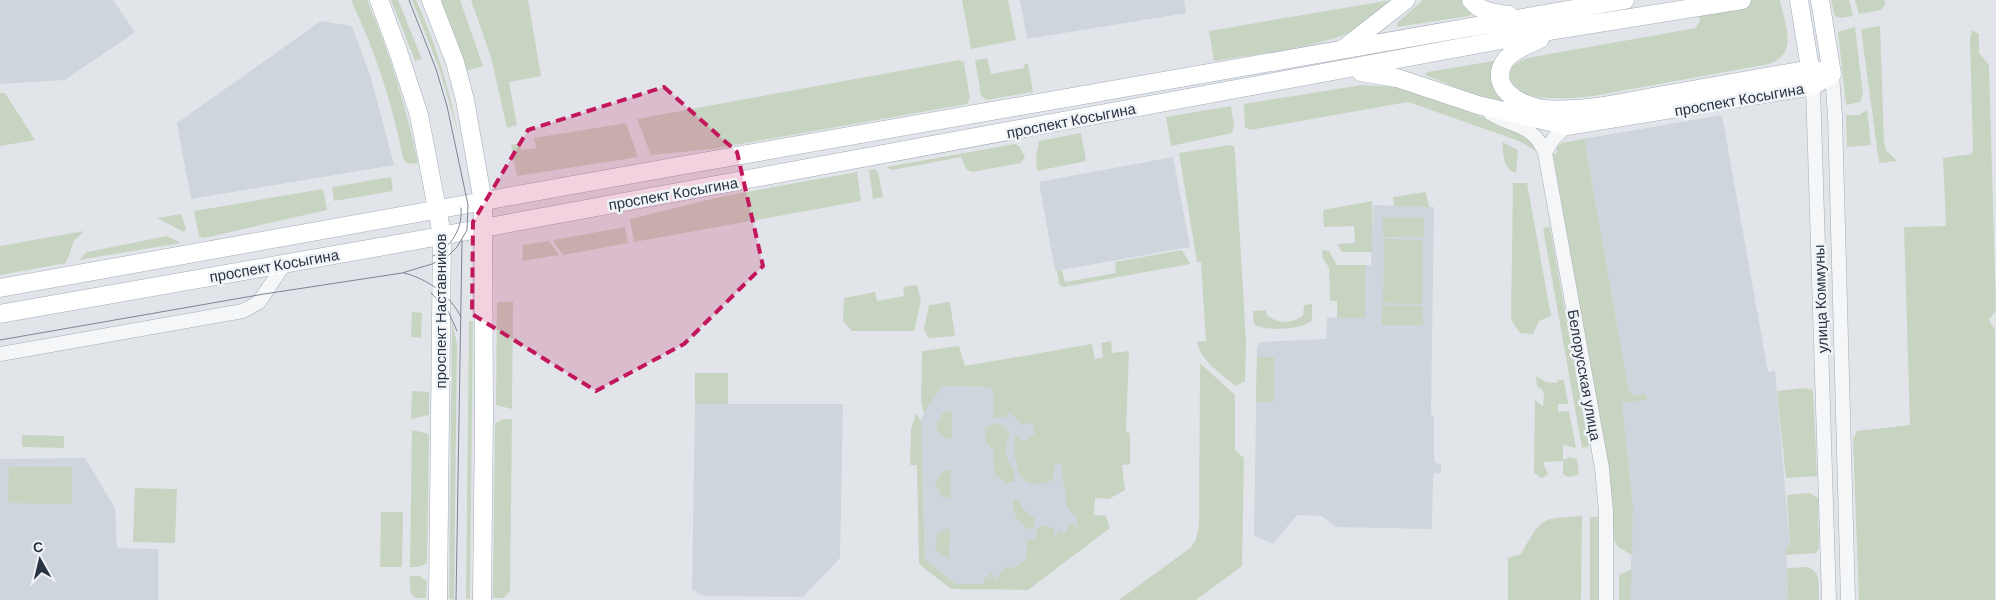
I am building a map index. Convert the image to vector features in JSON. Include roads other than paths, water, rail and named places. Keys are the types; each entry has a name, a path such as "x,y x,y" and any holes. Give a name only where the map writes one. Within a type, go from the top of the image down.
{"main road":[{"name":"проспект Наставников","path":"379,0 419,115 442,235 438,600"},
{"path":"431,0 452,53 465,100 483,202 485,227 482,600"},
{"name":"проспект Косыгина","path":"1341,50 1406,0"},
{"name":"проспект Косыгина","path":"1471,0 1475,5 1491,13 1510,15 1552,12"},
{"name":"проспект Косыгина","path":"0,288 1625,0"},
{"name":"проспект Косыгина","path":"0,314 442,235 1555,30 1742,0"},
{"name":"улица Коммуны","path":"1799,0 1812,78"},
{"name":"улица Коммуны","path":"1820,0 1832,74"},
{"name":"проспект Косыгина","path":"1555,30 1513,52 1506,60 1501,70 1501,82 1512,99 1543,109 1596,107 1812,78"},
{"name":"проспект Косыгина","path":"1345,70 1397,78 1478,105 1567,126 1832,74"}],"street":[{"name":"улица Коммуны","path":"1832,74 1835,116 1848,600"},
{"name":"улица Коммуны","path":"1812,78 1829,600"},
{"name":"Белорусская улица","path":"1478,105 1495,116 1532,132 1540,140 1545,152 1602,468 1606,512 1606,600"},
{"path":"1545,152 1554,138 1567,126"},
{"path":"0,354 242,311 259,302 285,263"}],"tram line":[{"path":"0,340 264,294 402,273 432,264 449,255 457,247 467,230 468,205 447,106 436,69 409,0"},
{"path":"433,256 445,248 454,237 460,223 461,208"},
{"path":"456,600 462,240"},
{"path":"404,273 421,279 437,289 451,302 461,317"},
{"path":"431,293 448,311 457,331"}]}
